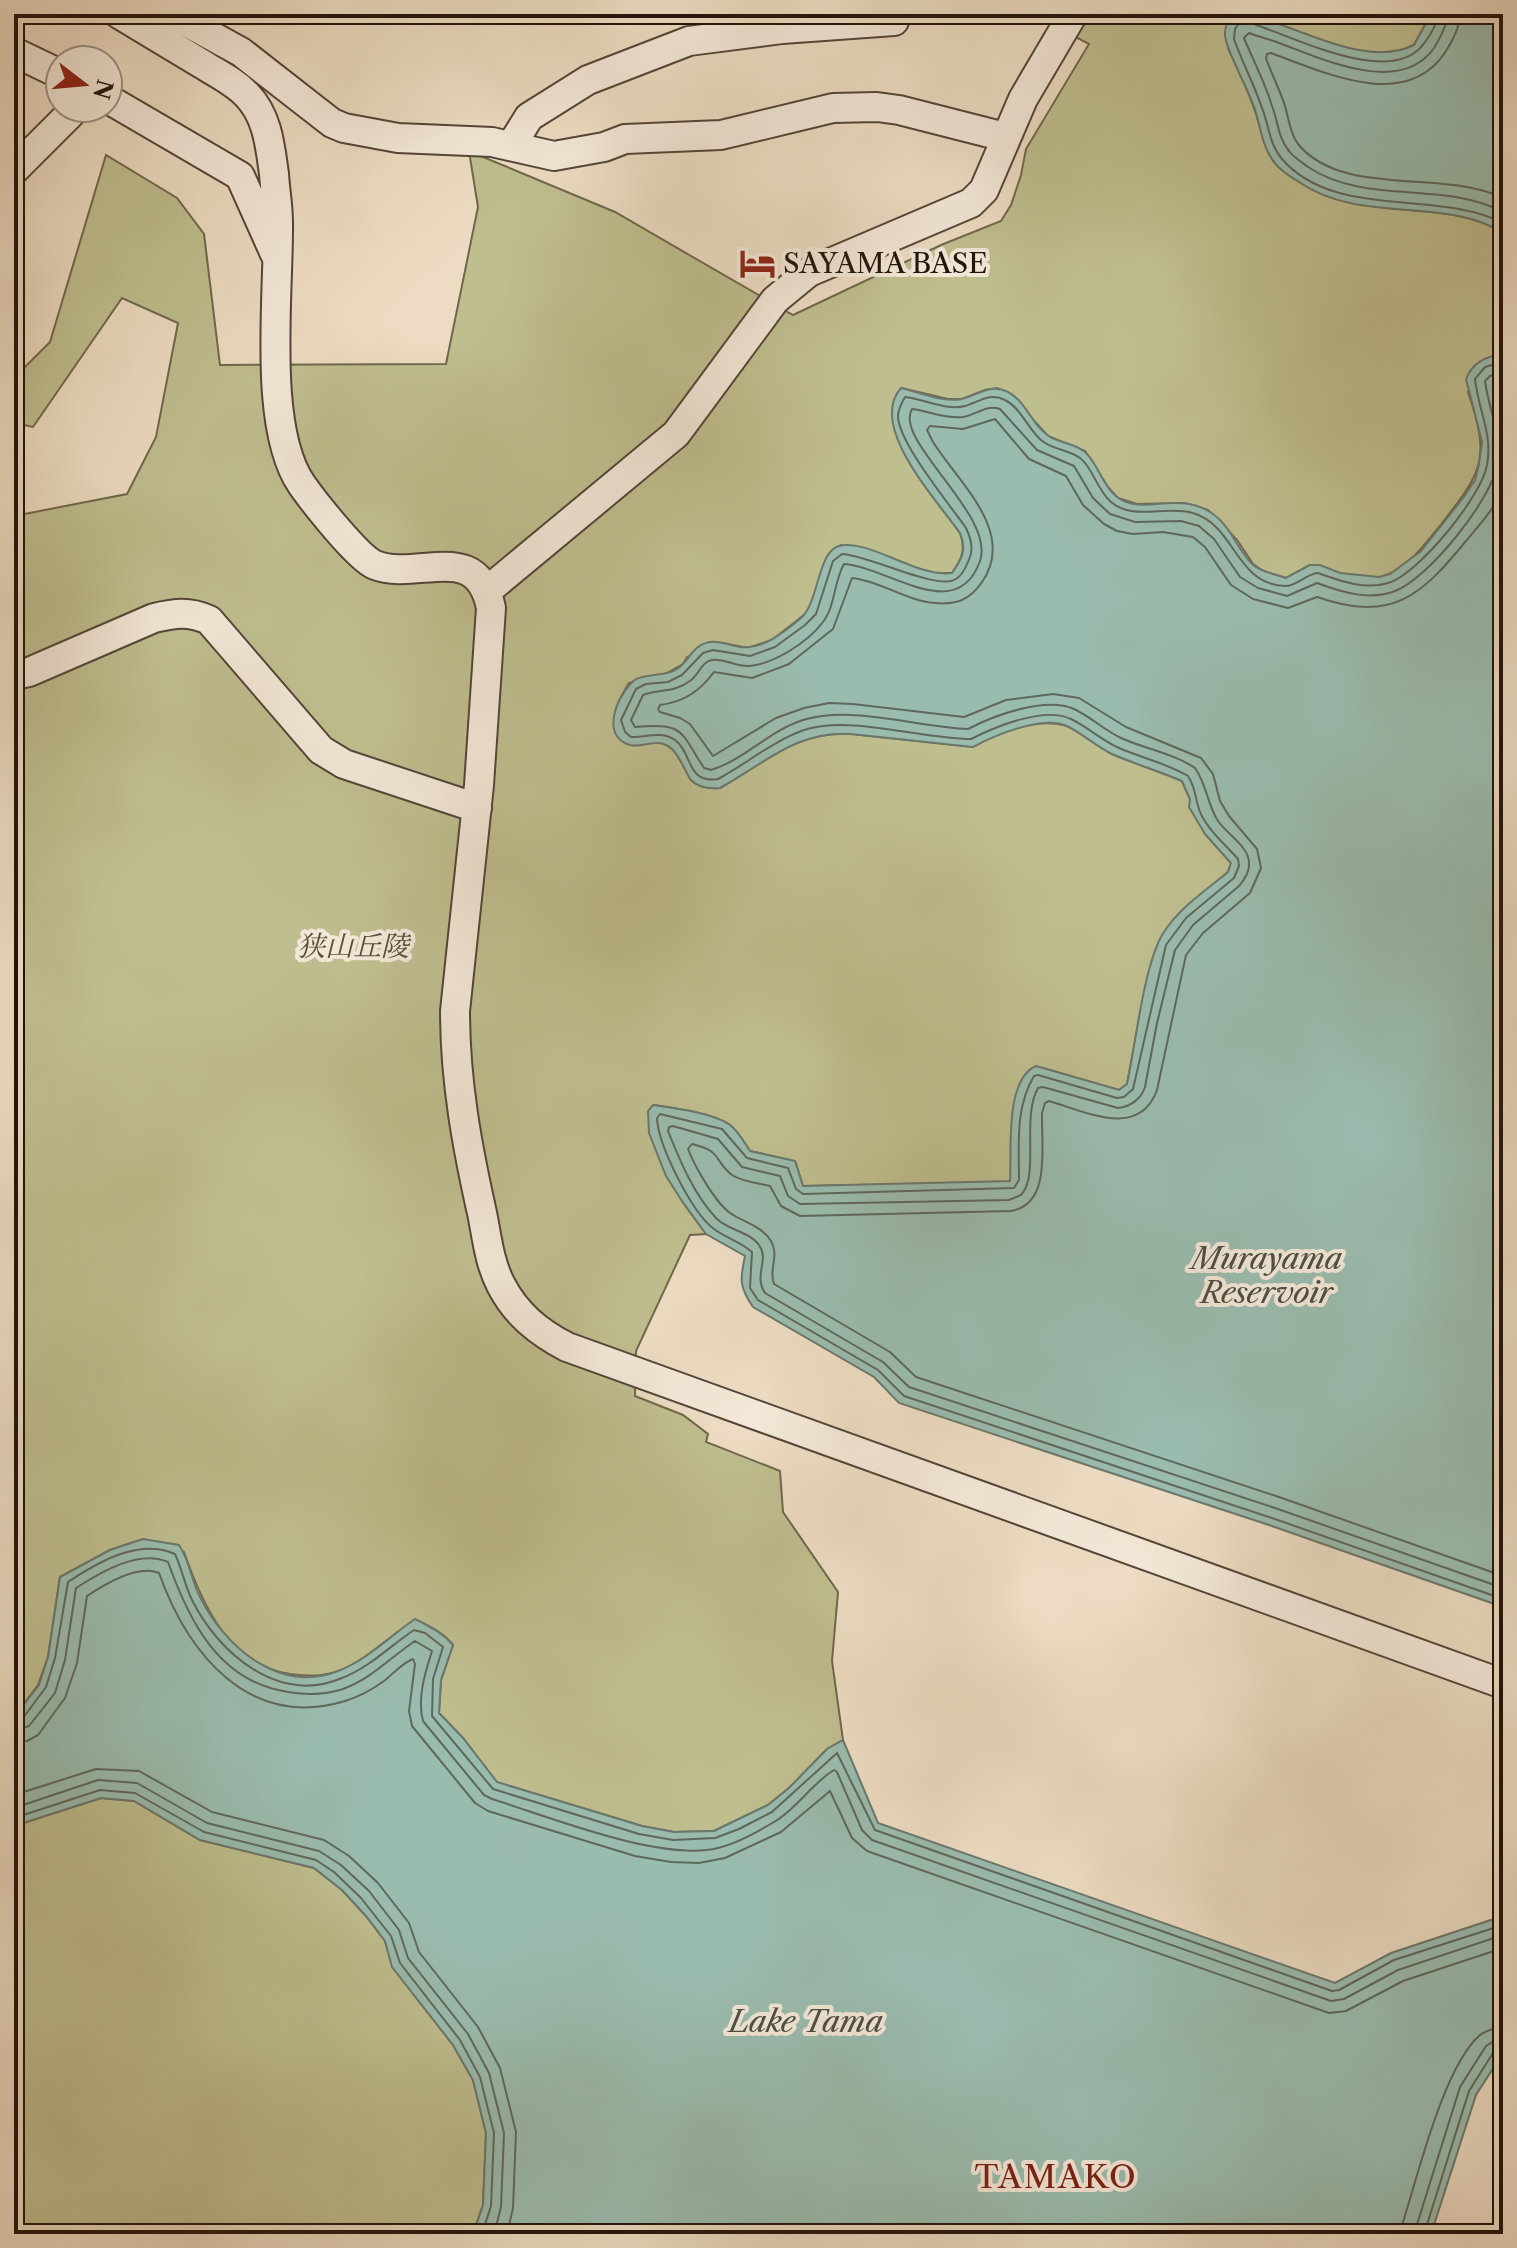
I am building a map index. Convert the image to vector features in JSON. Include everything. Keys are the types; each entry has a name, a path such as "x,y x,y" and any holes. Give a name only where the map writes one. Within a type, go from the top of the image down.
{"street":[{"path":"119,14 230,81 247,95 257,108 270,140 279,220 277,389 280,426 285,449 301,484 359,554 373,565 390,568 456,566 469,572 488,590 491,608 477,808 455,1011 455,1044 461,1114 495,1271 513,1305 542,1334 611,1363 1503,1684"},
{"path":"172,14 241,52 289,87 314,110 344,128 398,138 492,142 554,156 604,147 625,139 721,135 833,108 899,110 1005,137"},
{"path":"488,590 676,434 775,300 795,282 809,272 971,203 984,190 1023,99 1073,14"},
{"path":"511,146 529,117 577,86 632,61 689,41 782,29 894,21"},
{"path":"14,52 44,66"},
{"path":"124,108 240,176 277,259"},
{"path":"14,170 60,124"},
{"path":"14,675 29,672 154,618 174,613 194,613 209,620 331,758 477,808"}],"green space":[{"name":"狭山丘陵","path":"962,14 1431,14 1414,45 1393,52 1350,50 1241,15 1228,48 1249,95 1267,150 1276,165 1288,175 1322,194 1348,202 1456,215 1503,233 1503,354 1494,355 1468,392 1480,435 1480,451 1478,466 1465,493 1410,560 1389,574 1370,578 1310,565 1286,578 1263,571 1253,564 1237,540 1208,510 1184,503 1137,504 1118,498 1085,451 1048,436 1009,393 997,388 962,399 948,399 902,388 894,404 893,422 899,442 962,539 962,554 952,573 932,573 841,545 834,549 809,611 772,640 748,648 723,643 687,657 683,664 665,674 629,683 620,698 616,718 626,743 655,742 671,747 691,780 712,788 720,788 797,743 831,734 973,747 1016,728 1052,723 1063,725 1112,754 1182,781 1205,834 1231,863 1228,872 1180,913 1139,1019 1127,1084 1119,1090 1036,1066 1011,1149 1011,1182 803,1186 795,1161 750,1151 736,1130 723,1121 654,1105 682,1201 706,1234 690,1235 636,1351 635,1396 683,1415 708,1434 706,1442 780,1471 783,1512 838,1592 832,1661 843,1740 827,1749 768,1805 714,1831 674,1832 642,1826 496,1782 463,1738 439,1713 441,1680 453,1645 436,1630 415,1620 359,1661 333,1673 290,1674 269,1668 234,1645 221,1629 209,1611 184,1552 143,1539 110,1550 60,1577 48,1657 38,1685 14,1717 14,516 127,494 156,437 178,323 122,298 33,427 14,423 14,378 50,342 106,155 177,198 204,234 220,365 446,364 478,207 469,151 615,212 793,315 941,245 1001,221 1011,205 1026,149 1089,44 1038,17 963,20"},
{"path":"101,1798 134,1801 200,1840 314,1868 342,1890 366,1916 385,1941 393,1967 453,2045 473,2080 486,2133 483,2205 473,2234 14,2234 14,1826"}],"water":[{"path":"1431,14 1503,14 1503,233 1455,215 1349,203 1323,195 1286,174 1268,152 1225,37 1228,23 1233,18 1246,15 1338,45 1364,51 1390,52 1414,45"},
{"name":"Murayama Reservoir","path":"1503,354 1503,1607 1269,1525 899,1403 874,1377 753,1307 742,1283 745,1256 706,1234 666,1176 649,1133 648,1111 653,1105 714,1117 733,1127 750,1151 795,1161 803,1186 1010,1181 1014,1101 1026,1074 1036,1066 1119,1090 1127,1084 1144,993 1158,943 1171,922 1228,872 1231,863 1205,834 1189,807 1190,799 1182,781 1112,754 1069,727 1047,723 1007,732 973,747 831,734 797,743 720,788 708,788 691,780 670,748 662,743 630,745 620,740 613,723 623,693 636,679 677,669 705,643 756,646 772,639 800,619 811,602 826,558 839,546 864,548 923,570 952,573 962,554 962,539 922,483 899,442 893,422 893,404 901,388 955,400 990,389 1008,392 1015,396 1044,432 1084,451 1108,488 1119,498 1145,505 1177,503 1199,506 1223,524 1252,564 1264,571 1286,578 1310,565 1320,565 1340,573 1379,577 1390,574 1421,551 1475,480 1482,442 1466,379 1480,361"},
{"name":"Lake Tama","path":"143,1539 179,1545 200,1597 224,1633 256,1661 275,1671 295,1676 316,1676 338,1671 369,1654 415,1619 431,1627 453,1645 441,1680 439,1713 497,1782 642,1826 674,1832 714,1831 768,1805 827,1749 843,1740 878,1823 1335,1983 1391,1953 1503,1916 1503,2053 1476,2095 1431,2234 473,2234 483,2205 486,2133 473,2080 453,2045 392,1967 385,1941 342,1890 314,1868 200,1840 134,1801 101,1798 14,1826 14,1717 39,1685 48,1657 60,1577 110,1550"}],"place":[{"name":"SAYAMA BASE","path":"757,263"}],"district":[{"name":"TAMAKO","path":"1056,2177"}]}
